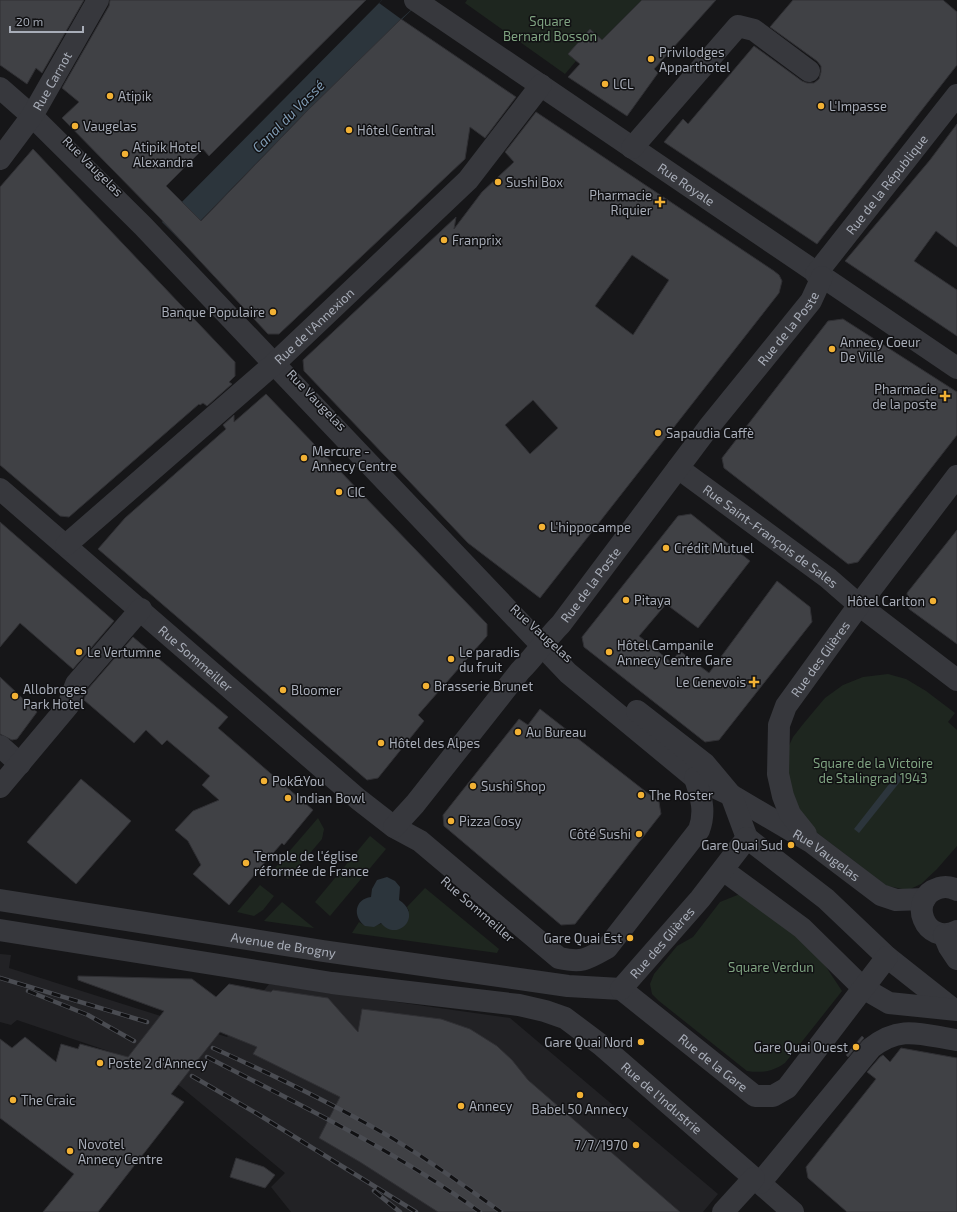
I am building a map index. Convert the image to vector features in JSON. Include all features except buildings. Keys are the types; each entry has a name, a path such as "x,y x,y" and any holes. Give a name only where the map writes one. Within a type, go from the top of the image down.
{"street":[{"name":"Rue Carnot","path":"0,159 34,112 98,0"},
{"name":"Rue Royale","path":"417,1 957,368"},
{"path":"632,148 738,26 754,30 809,71"},
{"name":"Rue Vaugelas","path":"0,77 34,112 170,242 276,362 544,643 568,673 695,778 731,795 811,842 866,885 884,896 896,900 925,899"},
{"name":"Rue de l'Annexion","path":"66,545 276,362 468,180 541,85"},
{"name":"Rue Vaugelas","path":"0,88 34,112"},
{"name":"Rue de la République","path":"819,275 957,95"},
{"name":"Rue de la Poste","path":"394,827 415,804 544,643 561,624 708,428 811,302 819,275"},
{"name":"Rue Saint-François de Sales","path":"678,468 828,578 859,605 957,680"},
{"name":"Rue des Glières","path":"811,842 790,814 783,796 778,774 779,725 786,706 859,605 957,476"},
{"name":"Rue Sommeiller","path":"0,489 141,609 358,799 394,827 420,841 559,958 575,962 587,959 607,948 699,830 703,819 703,803 695,778"},
{"path":"0,787 68,706 76,684 141,609"},
{"name":"Rue Vaugelas","path":"544,643 705,764 731,795 747,838"},
{"path":"0,746 20,764"},
{"name":"Rue Sommeiller","path":"394,827 412,851 528,953 568,986"},
{"path":"747,838 826,899 887,957 955,1010"},
{"name":"Rue des Glières","path":"621,989 700,899 747,838"},
{"path":"723,870 802,928 863,988 889,1003 955,1010"},
{"path":"956,888 938,888 932,891 925,899 922,910 924,922 932,930 951,933 949,948 957,959"},
{"name":"Avenue de Brogny","path":"0,900 288,946 568,986 621,989"},
{"name":"Rue de l'Industrie","path":"0,930 332,983 519,1005 545,1010 565,1018 601,1045 793,1212"},
{"name":"Rue de la Gare","path":"621,989 756,1096 773,1096 787,1088 887,957"},
{"path":"723,1212 757,1180 871,1048 884,1038 907,1032 957,1040"}],"shaded area":[{"path":"0,954 11,955 9,968 227,1037 269,984 510,1018 718,1194 703,1212 291,1212 271,1187 285,1173 180,1086 120,1055 17,1020 11,1025 0,1022"}],"green space":[{"name":"Square Bernard Bosson","path":"467,0 642,0 602,40 590,29 569,54 576,61 565,74 465,3"},
{"name":"Square de la Victoire de Stalingrad 1943","path":"888,674 906,679 926,691 955,713 948,722 957,730 957,846 937,869 921,884 908,890 887,886 816,832 799,813 790,793 787,750 793,737 804,723 825,698 843,685 863,677"},
{"path":"318,818 324,829 322,839 288,879 275,868"},
{"path":"370,836 386,849 330,916 315,902"},
{"path":"260,885 274,896 263,910 254,916 237,912"},
{"path":"425,888 499,949 497,953 352,933 359,922 371,926 377,925 409,911 407,907"},
{"name":"Square Verdun","path":"745,892 811,944 842,991 785,1063 771,1070 762,1072 747,1071 659,1001 652,994 650,984 654,974 677,946 693,937 720,902"},
{"path":"282,902 314,928 264,921"}],"water":[{"name":"Canal du Vassé","path":"382,0 422,0 307,111 181,241 162,222"},
{"path":"897,774 903,778 859,833 854,829"},
{"path":"387,877 395,881 400,887 399,900 406,906 409,913 409,920 400,929 394,930 387,928 381,923 374,927 365,926 358,918 357,908 361,901 371,897 372,889 377,880"}],"pier":[{"path":"382,0 422,0 401,19 379,3"}],"railway":[{"path":"0,978 147,1022"},
{"path":"28,991 88,1015 134,1041"},
{"path":"213,1048 300,1089 385,1134 429,1162 501,1212"},
{"path":"207,1057 380,1148 414,1168 480,1212"},
{"path":"192,1076 256,1113 416,1212"},
{"path":"374,1191 400,1212"}],"place":[{"name":"Privilodges Apparthotel","path":"651,59"},
{"name":"LCL","path":"605,84"},
{"name":"Atipik","path":"110,96"},
{"name":"L'Impasse","path":"821,106"},
{"name":"Vaugelas","path":"75,126"},
{"name":"Hôtel Central","path":"349,130"},
{"name":"Atipik Hotel Alexandra","path":"125,154"},
{"name":"Sushi Box","path":"498,182"},
{"name":"Pharmacie Riquier","path":"660,202"},
{"name":"Franprix","path":"444,240"},
{"name":"Banque Populaire","path":"273,312"},
{"name":"Annecy Coeur De Ville","path":"832,349"},
{"name":"Pharmacie de la poste","path":"945,396"},
{"name":"Sapaudia Caffè","path":"658,433"},
{"name":"Mercure - Annecy Centre","path":"304,458"},
{"name":"CIC","path":"339,492"},
{"name":"L'hippocampe","path":"542,527"},
{"name":"Crédit Mutuel","path":"666,548"},
{"name":"Pitaya","path":"626,600"},
{"name":"Hôtel Carlton","path":"933,601"},
{"name":"Le Vertumne","path":"79,652"},
{"name":"Hôtel Campanile Annecy Centre Gare","path":"609,652"},
{"name":"Le paradis du fruit","path":"451,659"},
{"name":"Le Genevois","path":"754,682"},
{"name":"Brasserie Brunet","path":"426,686"},
{"name":"Bloomer","path":"283,690"},
{"name":"Allobroges Park Hotel","path":"15,696"},
{"name":"Au Bureau","path":"518,732"},
{"name":"Hôtel des Alpes","path":"381,743"},
{"name":"Pok&You","path":"264,781"},
{"name":"Sushi Shop","path":"473,786"},
{"name":"The Roster","path":"641,795"},
{"name":"Indian Bowl","path":"288,798"},
{"name":"Pizza Cosy","path":"451,821"},
{"name":"Côté Sushi","path":"639,834"},
{"name":"Gare Quai Sud","path":"791,845"},
{"name":"Temple de l'église réformée de France","path":"246,863"},
{"name":"Gare Quai Est","path":"630,938"},
{"name":"Gare Quai Nord","path":"641,1042"},
{"name":"Gare Quai Ouest","path":"856,1047"},
{"name":"Poste 2 d'Annecy","path":"100,1063"},
{"name":"Babel 50 Annecy","path":"580,1095"},
{"name":"The Craic","path":"13,1100"},
{"name":"Annecy","path":"461,1106"},
{"name":"7/7/1970","path":"636,1145"},
{"name":"Novotel Annecy Centre","path":"70,1151"}]}
